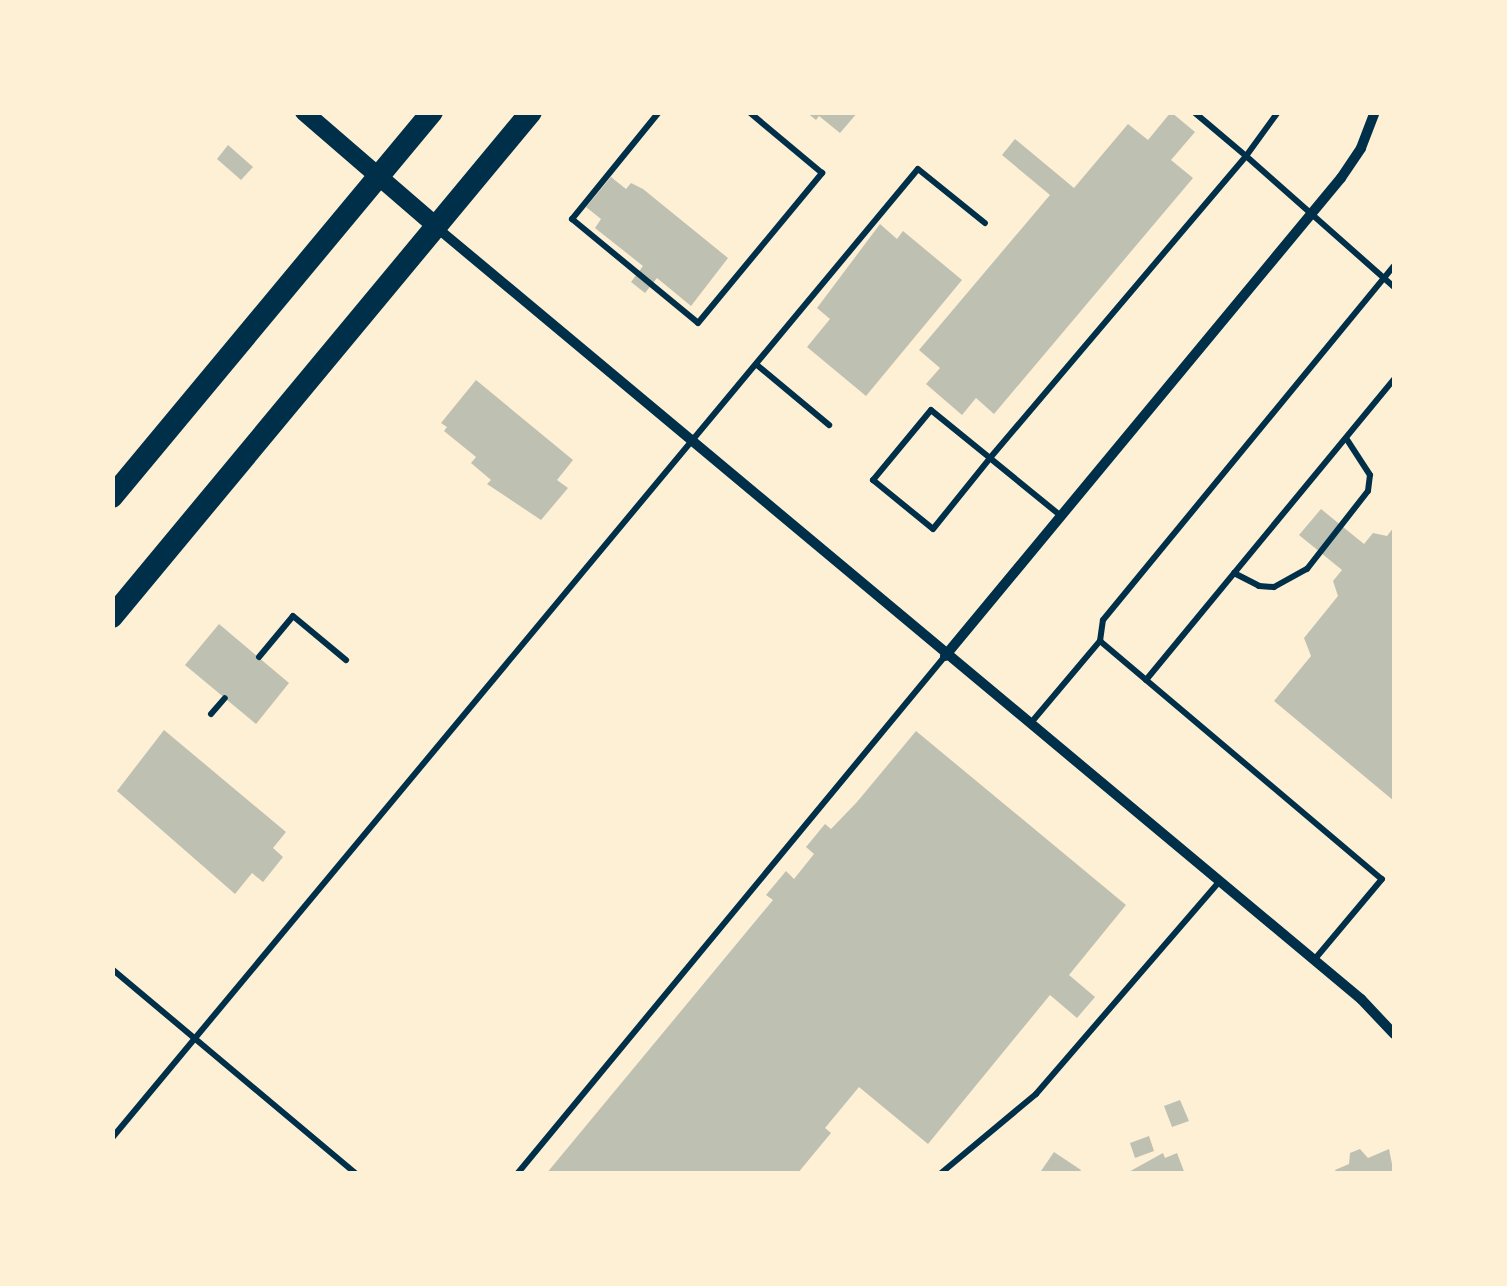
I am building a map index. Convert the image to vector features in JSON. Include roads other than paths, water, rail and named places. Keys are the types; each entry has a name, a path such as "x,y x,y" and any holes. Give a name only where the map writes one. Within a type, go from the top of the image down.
{"main road":[{"path":"112,497 432,112"},
{"path":"112,616 531,112"}],"street":[{"path":"304,112 945,656 1313,961 1394,1034"},
{"path":"945,656 1310,215 1360,148 1375,112"}],"lane":[{"path":"659,112 572,219 698,323 822,173 749,112"},
{"path":"1194,112 1394,286"},
{"path":"1061,516 990,458 931,410 873,480 932,529 990,458 1246,156 1278,112"},
{"path":"112,1138 694,443 918,169 986,223"},
{"path":"1030,725 1100,641 1103,620 1394,266"},
{"path":"757,366 829,425"},
{"path":"1146,680 1394,379"},
{"path":"1234,573 1259,586 1274,587 1308,569 1368,491 1370,475 1346,438"},
{"path":"259,657 294,616 346,660"},
{"path":"1100,641 1382,879 1313,961"},
{"path":"517,1174 945,656"},
{"path":"211,714 225,698"},
{"path":"940,1174 1036,1094 1219,882"},
{"path":"112,969 356,1174"}]}
